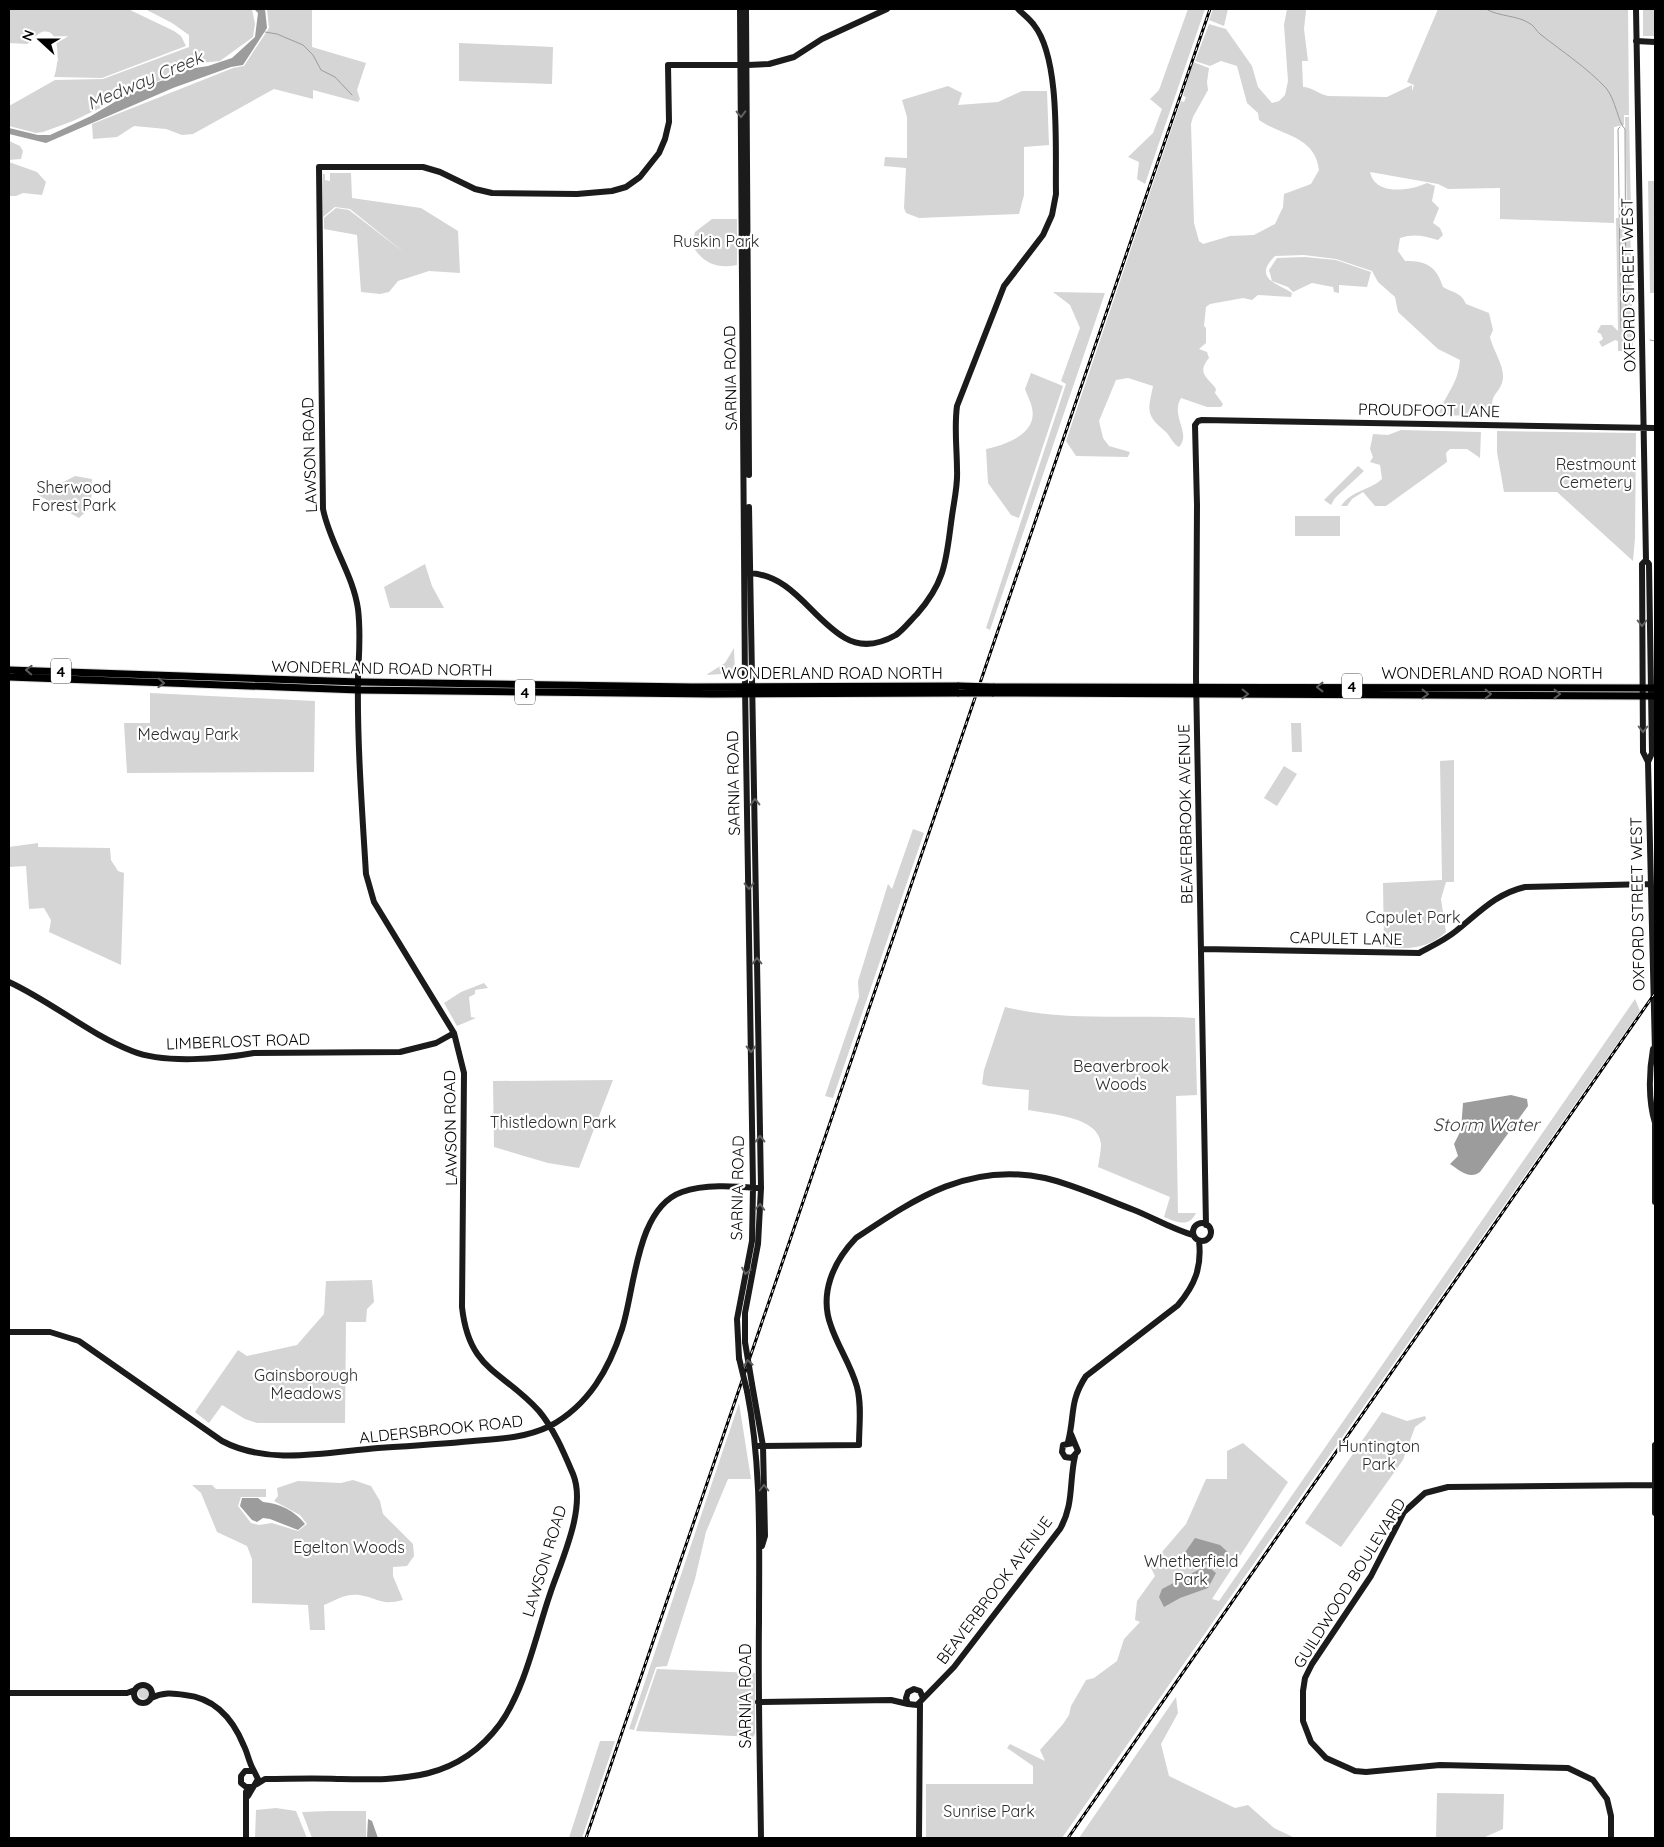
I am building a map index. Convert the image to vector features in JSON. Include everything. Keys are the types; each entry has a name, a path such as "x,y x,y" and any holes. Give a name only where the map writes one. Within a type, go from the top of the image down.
{"main road":[{"name":"WONDERLAND ROAD NORTH","path":"9,670 359,686"},
{"name":"WONDERLAND ROAD NORTH","path":"9,677 359,686 748,690 1650,688"},
{"name":"WONDERLAND ROAD NORTH","path":"1196,690 1650,696"}],"street":[{"name":"SARNIA ROAD","path":"740,9 753,1188 752,1241 737,1319 739,1358 747,1391 756,1446 761,1554 758,1702 761,1838"},
{"name":"SARNIA ROAD","path":"746,9 748,65 751,573 748,690 761,1188 758,1244 745,1313 745,1342 763,1446 764,1536 761,1554"},
{"path":"748,65 769,64 794,57 822,39 887,9"},
{"path":"751,573 764,574 780,580 846,638 865,645 887,640 901,631 922,608 940,582 946,567 958,473 955,422 957,406 1004,286 1043,235 1052,215 1056,194 1051,66 1044,42 1035,25 1018,9"},
{"name":"OXFORD STREET WEST","path":"1636,9 1646,560 1649,564 1652,753 1648,762 1654,1049 1650,1062 1652,1112 1655,1121 1655,1202"},
{"path":"1636,41 1655,42"},
{"name":"LAWSON ROAD","path":"265,1779 409,1779 437,1773 460,1762 500,1724 514,1698 576,1513 574,1477 550,1426 529,1401 480,1361 471,1346 464,1326 462,1307 464,1073 454,1034 374,902 366,874 359,686 361,638 357,607 352,589 326,526 323,509 319,167 423,167 440,172 467,186 482,191 598,194 626,187 640,178 660,153 666,138 669,122 668,65 740,65"},
{"name":"PROUDFOOT LANE","path":"1202,420 1655,428"},
{"name":"BEAVERBROOK AVENUE","path":"1200,1226 1205,1212 1206,1182 1196,690 1195,425 1198,421 1202,420"},
{"name":"CAPULET LANE","path":"1202,948 1419,953 1442,941 1476,913 1510,890 1525,887 1650,884"},
{"name":"LIMBERLOST ROAD","path":"9,982 104,1037 134,1052 163,1058 234,1057 267,1052 400,1052 436,1043 454,1034"},
{"path":"756,1446 860,1445 857,1389 851,1368 831,1327 827,1298 836,1264 846,1248 867,1231 954,1182 999,1174 1016,1174 1058,1182 1146,1215 1201,1241"},
{"name":"ALDERSBROOK ROAD","path":"9,1332 50,1332 79,1341 222,1441 252,1452 270,1455 331,1453 519,1437 550,1426 575,1409 590,1394 604,1374 623,1328 637,1264 654,1216 660,1208 682,1192 695,1189 761,1188"},
{"path":"1193,1236 1200,1226"},
{"path":"1070,1442 1072,1404 1086,1376 1178,1305 1197,1276 1201,1241 1210,1234 1210,1229 1200,1226 1177,1230"},
{"path":"1070,1442 1078,1448 1075,1456 1065,1457 1062,1448 1070,1442"},
{"path":"1655,1445 1655,1513"},
{"name":"BEAVERBROOK AVENUE","path":"921,1701 954,1667 1060,1529 1070,1509 1071,1471 1075,1456"},
{"name":"BEAVERBROOK AVENUE","path":"1065,1457 1071,1471"},
{"name":"GUILDWOOD BOULEVARD","path":"1611,1838 1611,1816 1607,1799 1593,1780 1568,1768 1440,1765 1366,1772 1341,1766 1326,1758 1310,1742 1303,1722 1303,1691 1305,1678 1312,1664 1374,1572 1404,1512 1425,1493 1448,1486 1655,1485"},
{"path":"135,1694 143,1684 160,1693 197,1696 223,1711 240,1735 249,1762 255,1773 255,1786"},
{"path":"151,1688 152,1698"},
{"path":"891,1700 914,1689 920,1691 930,1690"},
{"path":"919,1838 920,1691"},
{"path":"9,1693 127,1692 135,1694 144,1703 160,1693"},
{"path":"906,1694 910,1705 919,1719"},
{"path":"758,1702 891,1700 910,1705 921,1701"},
{"path":"246,1838 248,1796 240,1778 249,1762"},
{"path":"245,1771 255,1773 265,1779 255,1786 248,1796"},
{"path":"244,1786 255,1786"}],"green space":[{"path":"9,9 128,9 174,31 181,36 186,46 102,78 54,77 57,65 57,49 53,36 49,32 42,32 27,44 9,43"},
{"path":"145,9 252,9 255,24 253,37 220,61 191,64 151,85 125,92 104,106 73,121 43,132 36,133 9,126 9,106 55,80 103,79 189,47 189,35 172,23"},
{"path":"267,9 312,9 312,47 366,63 357,90 360,99 358,102 313,90 313,99 274,89 193,134 182,135 166,129 134,126 117,137 93,139 92,124 233,68 244,66 269,28"},
{"path":"1188,9 1205,9 1145,184 1137,179 1139,162 1128,157 1153,133 1162,109 1150,99 1159,90"},
{"path":"1213,9 1228,9 1224,26 1209,20"},
{"path":"1287,9 1306,9 1304,29 1308,61 1302,61 1303,87 1328,96 1387,97 1412,85 1412,91 1414,85 1407,82 1438,9 1628,9 1629,115 1624,115 1624,125 1614,127 1614,223 1500,219 1500,188 1448,189 1438,184 1370,172 1373,180 1379,185 1394,190 1412,188 1427,183 1435,186 1432,201 1439,208 1433,223 1440,228 1443,235 1438,240 1424,236 1405,236 1400,238 1398,251 1405,261 1419,262 1430,266 1437,274 1443,287 1459,295 1466,304 1489,313 1493,330 1490,337 1503,372 1503,378 1492,404 1487,409 1474,414 1460,416 1439,413 1455,382 1460,360 1438,349 1398,312 1395,297 1378,282 1372,271 1336,259 1304,255 1275,256 1266,270 1267,275 1274,283 1292,293 1291,297 1258,295 1252,300 1243,298 1210,304 1206,307 1204,326 1206,328 1206,343 1199,349 1207,352 1209,358 1205,363 1203,372 1216,389 1215,393 1223,404 1221,407 1207,407 1181,398 1178,411 1183,436 1179,447 1151,417 1149,407 1153,386 1128,378 1116,380 1099,421 1103,438 1109,446 1130,452 1128,457 1076,456 1066,441 1181,101 1184,102 1186,97 1183,96 1193,62 1209,68 1208,90 1191,124 1194,223 1199,241 1203,244 1230,236 1254,235 1275,224 1283,207 1284,194 1311,184 1319,170 1311,150 1304,143 1259,120 1258,113 1247,103 1237,66 1221,61 1210,66 1195,61 1209,24 1226,29 1252,66 1258,87 1272,103 1279,101 1285,95 1288,81 1284,25"},
{"path":"1643,9 1655,9 1655,36 1643,36"},
{"path":"459,43 553,47 552,84 459,81"},
{"path":"948,86 962,93 958,105 998,102 1022,91 1047,91 1049,145 1024,147 1024,195 1019,214 919,218 906,213 904,208 906,168 884,166 885,157 907,158 907,117 902,100"},
{"path":"1625,117 1629,117 1631,211 1627,211"},
{"path":"9,141 20,146 23,151 21,159 9,160"},
{"path":"9,162 37,172 46,182 42,195 23,193 9,196"},
{"path":"330,173 351,173 352,198 421,208 458,231 460,273 429,271 398,281 389,292 380,294 361,292 357,235 324,229 324,218 336,208 349,210 406,254 350,209 335,207 323,217 323,174 325,174 325,180 330,181"},
{"path":"1648,181 1655,181 1655,293 1650,293"},
{"path":"1616,218 1630,218 1633,351 1618,351 1618,341 1615,340 1602,347 1599,342 1603,339 1601,334 1597,332 1601,325 1612,325 1618,331"},
{"name":"Ruskin Park","path":"712,219 737,219 737,265 723,266 711,263 701,256 692,245 695,232"},
{"path":"1305,257 1336,260 1371,272 1367,287 1339,285 1339,293 1334,292 1333,287 1312,283 1293,292 1288,287 1272,281 1269,270 1277,258"},
{"path":"1053,292 1105,293 990,630 986,628 1066,384 1061,381 1080,328 1070,305"},
{"path":"1031,373 1063,386 1019,518 1011,515 988,483 986,449 1002,445 1018,437 1030,425 1033,417 1032,408 1025,389"},
{"path":"1401,430 1481,432 1480,458 1467,449 1450,449 1446,453 1447,462 1386,506 1375,506 1363,492 1352,499 1347,506 1341,506 1350,497 1382,479 1380,465 1370,462 1373,457 1370,449 1373,434 1388,435"},
{"name":"Restmount Cemetery","path":"1497,431 1636,433 1633,561 1557,492 1504,492 1497,452"},
{"path":"1358,466 1364,471 1335,498 1331,505 1324,500"},
{"name":"Sherwood Forest Park","path":"75,476 92,479 91,507 79,518 38,495"},
{"path":"1295,516 1340,516 1340,536 1295,536"},
{"path":"425,564 432,586 444,608 390,608 384,587"},
{"path":"734,648 735,673 706,675 725,663"},
{"name":"Medway Park","path":"150,693 315,701 314,772 127,773 124,723 150,723"},
{"path":"1291,723 1301,723 1302,752 1292,752"},
{"name":"Capulet Park","path":"1454,760 1454,882 1446,882 1441,899 1446,932 1439,938 1417,947 1384,947 1383,883 1442,880 1440,761"},
{"path":"1284,766 1297,774 1277,806 1264,798"},
{"path":"913,829 924,833 833,1098 825,1096 859,997 858,981 888,884 892,889"},
{"path":"38,843 38,847 110,848 111,860 118,871 124,873 121,965 49,932 51,920 44,908 29,909 26,866 9,867 9,847"},
{"path":"484,983 488,988 475,990 475,994 469,997 471,1017 476,1018 457,1026 444,1003 461,992"},
{"path":"1635,999 1640,1011 1062,1838 926,1838 926,1784 1033,1784 1033,1766 1007,1748 1010,1744 1045,1761 1040,1750 1069,1715 1071,1706 1086,1680 1094,1678 1117,1661 1124,1639 1140,1622 1135,1620 1137,1601 1155,1576 1150,1566 1186,1524 1206,1479 1227,1479 1227,1451 1243,1443 1288,1482 1212,1599 1219,1601"},
{"name":"Beaverbrook Woods","path":"1005,1007 1028,1012 1076,1016 1195,1018 1197,1095 1176,1096 1178,1213 1196,1213 1190,1221 1178,1222 1164,1217 1170,1197 1098,1167 1101,1144 1098,1135 1092,1127 1071,1118 1028,1110 1029,1090 982,1084 984,1070"},
{"name":"Thistledown Park","path":"613,1080 579,1168 548,1163 494,1147 493,1081"},
{"name":"Gainsborough Meadows","path":"372,1280 374,1302 367,1309 366,1322 346,1322 345,1423 257,1423 245,1419 222,1405 209,1423 195,1412 238,1350 247,1356 297,1345 324,1314 326,1281"},
{"path":"739,1403 751,1479 728,1479 706,1532 695,1579 667,1666 656,1667 634,1730 629,1729"},
{"name":"Huntington Park","path":"1382,1412 1407,1421 1425,1416 1426,1419 1415,1427 1403,1460 1341,1547 1305,1523"},
{"name":"Egelton Woods","path":"353,1480 371,1486 380,1501 383,1514 413,1544 414,1556 407,1566 393,1567 393,1576 403,1600 384,1602 366,1596 350,1595 341,1597 324,1605 325,1630 310,1630 308,1605 252,1603 252,1559 247,1546 217,1532 201,1493 192,1485 212,1485 216,1489 266,1489 266,1497 241,1497 238,1506 251,1523 259,1525 272,1523 298,1531 307,1524 300,1515 274,1501 278,1496 277,1488 298,1481 341,1483"},
{"path":"657,1669 755,1673 755,1734 753,1737 636,1731"},
{"path":"144,1687 150,1693 144,1699 138,1693"},
{"path":"1176,1697 1178,1713 1161,1744 1169,1776 1235,1808 1248,1805 1274,1828 1295,1838 1079,1838"},
{"path":"600,1741 615,1741 582,1838 569,1838"},
{"path":"1437,1793 1504,1794 1503,1829 1483,1838 1436,1838"},
{"path":"276,1808 296,1811 307,1838 255,1838 256,1810"},
{"path":"366,1811 366,1838 312,1838 302,1812"}],"water":[{"name":"Medway Creek","path":"254,9 265,9 267,28 243,65 231,67 173,88 46,143 9,134 9,128 38,135 50,135 91,116 123,97 189,69 208,66 232,58 255,37 258,13"},
{"name":"Storm Water","path":"1511,1095 1527,1099 1528,1106 1480,1172 1468,1175 1450,1164 1458,1156 1454,1144 1461,1130 1463,1103"},
{"path":"242,1498 258,1498 263,1502 281,1506 296,1515 305,1524 298,1530 270,1519 263,1518 257,1522 252,1520 240,1506"},
{"path":"1195,1538 1220,1545 1230,1554 1230,1558 1221,1570 1208,1564 1181,1567 1177,1564"},
{"path":"1202,1568 1211,1569 1216,1573 1208,1588 1180,1598 1164,1607 1159,1597 1162,1589"},
{"path":"368,1819 372,1821 378,1838 367,1838"}],"waterway":[{"path":"1486,9 1524,20 1531,24 1540,34 1598,80 1606,88 1612,99 1620,122 1625,129 1626,328 1624,329 1624,339 1634,341"},
{"path":"265,32 277,34 303,45 313,55 321,70 335,77 352,95"},
{"path":"1620,127 1618,129 1621,328 1624,329"},
{"path":"1650,340 1655,341"}],"railway":[{"path":"586,1838 1210,9"},
{"path":"1068,1838 1655,993"}],"park label":[{"name":"Whetherfield Park","path":"1191,1570"},
{"name":"Sunrise Park","path":"989,1811"}]}
